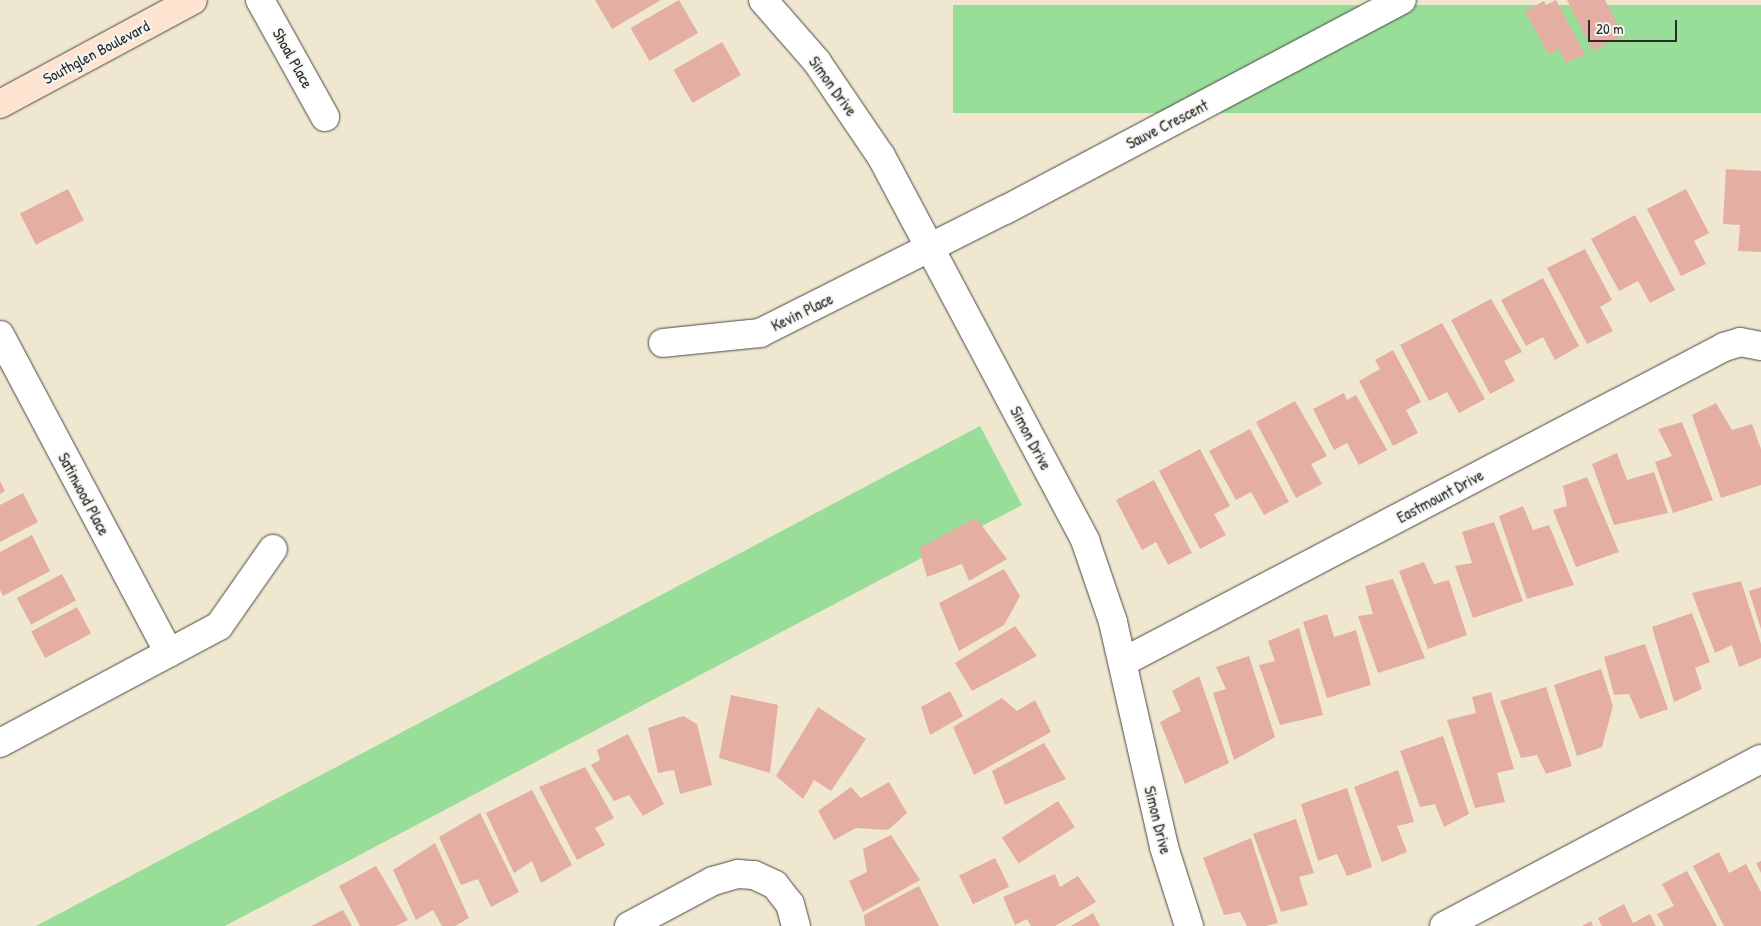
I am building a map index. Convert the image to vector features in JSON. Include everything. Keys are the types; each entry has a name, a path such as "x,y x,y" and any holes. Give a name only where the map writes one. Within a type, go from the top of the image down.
{"street":[{"name":"Southglen Boulevard","path":"0,104 193,0"},
{"name":"Shoal Place","path":"260,0 325,117"},
{"name":"Simon Drive","path":"763,0 802,44 856,118 931,248 1084,540 1106,600 1123,662 1164,848 1189,926"},
{"name":"Sauve Crescent","path":"931,248 1402,0"},
{"name":"Kevin Place","path":"663,343 760,333 931,248"},
{"name":"Satinwood Place","path":"0,335 169,653"},
{"name":"Eastmount Drive","path":"1123,662 1724,347 1740,342 1761,346"},
{"path":"0,743 219,626 273,549"},
{"path":"1444,926 1761,759"},
{"path":"629,926 713,881 738,874 754,875 775,885 790,904 796,926"}],"green space":[{"path":"953,5 1761,5 1761,113 953,113"},
{"path":"980,426 1022,505 225,926 36,926"}],"building":[{"path":"595,0 661,0 612,29"},
{"path":"679,0 698,33 650,61 631,28"},
{"path":"1556,0 1585,54 1566,63 1559,49 1549,55 1525,11 1544,1 1546,5"},
{"path":"1567,0 1605,0 1623,35 1593,51"},
{"path":"722,42 741,75 693,103 674,70"},
{"path":"1726,169 1761,171 1761,252 1738,251 1740,225 1723,224"},
{"path":"68,189 84,220 36,245 20,214"},
{"path":"1686,189 1709,233 1694,241 1706,264 1681,276 1647,209"},
{"path":"1635,215 1675,290 1650,303 1638,281 1619,291 1591,239"},
{"path":"1585,249 1612,300 1600,307 1613,331 1587,344 1547,268"},
{"path":"1543,278 1579,346 1555,360 1543,337 1526,346 1501,300"},
{"path":"1491,299 1522,352 1504,361 1515,381 1490,394 1451,320"},
{"path":"1442,323 1485,399 1459,413 1447,392 1429,401 1400,345"},
{"path":"1393,350 1421,402 1406,410 1418,433 1393,446 1359,381 1380,369 1375,360"},
{"path":"1344,393 1347,400 1356,395 1387,450 1359,465 1347,443 1334,450 1313,409"},
{"path":"1295,401 1327,456 1311,464 1322,484 1296,498 1256,422"},
{"path":"1716,403 1732,430 1752,424 1761,449 1761,485 1721,498 1692,415"},
{"path":"1682,422 1713,500 1673,513 1655,462 1672,456 1658,429"},
{"path":"1250,429 1289,502 1264,515 1251,492 1236,500 1209,451"},
{"path":"1200,449 1230,506 1214,514 1226,535 1200,549 1159,471"},
{"path":"1617,453 1627,480 1654,472 1668,513 1614,525 1592,464"},
{"path":"1587,477 1619,552 1576,567 1553,510 1567,506 1563,486"},
{"path":"1154,480 1192,553 1168,565 1156,542 1142,550 1116,500"},
{"path":"0,481 5,491 0,494"},
{"path":"23,493 38,522 0,542 0,505"},
{"path":"1523,506 1533,530 1549,525 1574,585 1527,599 1499,516"},
{"path":"976,518 1007,559 969,581 962,564 927,577 919,548"},
{"path":"1494,522 1523,601 1473,618 1455,566 1472,563 1462,532"},
{"path":"32,535 50,571 3,596 0,590 0,552"},
{"path":"1424,562 1434,584 1449,580 1467,635 1428,649 1399,571"},
{"path":"1004,569 1020,596 1004,625 959,651 939,603"},
{"path":"62,574 76,600 31,624 17,598"},
{"path":"1393,579 1425,658 1378,673 1358,616 1373,614 1365,586"},
{"path":"1741,581 1761,644 1761,658 1739,667 1732,645 1715,653 1692,593"},
{"path":"1761,587 1761,629 1749,591"},
{"path":"77,607 91,633 45,658 31,631"},
{"path":"1692,613 1710,662 1695,668 1702,689 1674,702 1652,627"},
{"path":"1327,614 1334,637 1356,630 1371,685 1327,698 1303,622"},
{"path":"1015,626 1037,656 972,691 955,663"},
{"path":"1299,628 1323,715 1280,725 1259,665 1275,661 1268,641"},
{"path":"1645,644 1668,709 1640,719 1629,694 1614,695 1604,657"},
{"path":"1249,656 1275,737 1234,760 1213,693 1226,689 1216,667"},
{"path":"1601,669 1613,706 1602,747 1577,756 1554,685"},
{"path":"1199,676 1229,763 1185,784 1160,722 1181,711 1172,691"},
{"path":"1546,687 1572,766 1546,774 1537,755 1521,758 1500,701"},
{"path":"950,691 963,716 930,735 921,707"},
{"path":"1491,692 1514,769 1497,773 1505,802 1475,808 1447,720 1476,713 1472,697"},
{"path":"731,695 778,705 770,773 719,758"},
{"path":"1002,698 1017,711 1035,700 1051,732 974,775 953,727"},
{"path":"818,707 866,739 831,791 814,780 803,799 776,776"},
{"path":"683,716 697,724 712,785 680,794 674,770 658,773 648,728"},
{"path":"628,734 664,804 643,816 629,795 614,801 591,765 600,760 597,750"},
{"path":"1443,736 1469,814 1444,827 1435,804 1420,807 1400,751"},
{"path":"1044,743 1066,779 1005,805 992,771"},
{"path":"585,767 614,818 595,828 605,845 577,860 539,787"},
{"path":"1398,770 1414,822 1397,826 1407,852 1382,862 1354,787"},
{"path":"889,782 907,813 888,830 856,828 834,840 818,811 851,787 861,798"},
{"path":"1347,788 1372,867 1347,876 1337,854 1318,861 1301,804"},
{"path":"532,790 572,865 541,883 532,861 514,873 486,813"},
{"path":"1058,801 1075,827 1019,863 1002,837"},
{"path":"480,813 519,892 491,907 478,879 461,885 439,837"},
{"path":"1296,819 1314,873 1299,877 1308,905 1281,912 1253,834"},
{"path":"891,835 920,880 863,912 849,881 867,872 863,849"},
{"path":"1251,838 1278,923 1266,926 1247,926 1240,912 1224,915 1203,858"},
{"path":"435,843 469,918 455,926 442,926 433,910 416,920 393,870"},
{"path":"1719,852 1729,873 1746,864 1761,892 1761,926 1724,926 1693,866"},
{"path":"995,858 1009,887 973,904 959,876"},
{"path":"1761,861 1761,873 1756,863"},
{"path":"376,866 408,920 396,926 360,926 339,886"},
{"path":"1687,871 1717,926 1664,926 1657,914 1674,906 1662,884"},
{"path":"1055,874 1060,887 1078,876 1096,902 1055,926 1031,926 1027,919 1015,925 1003,897"},
{"path":"919,886 939,926 865,926 864,915"},
{"path":"1624,904 1633,923 1650,914 1656,926 1602,926 1598,918"},
{"path":"343,910 352,926 311,926"},
{"path":"1093,913 1100,926 1071,926"},
{"path":"1591,921 1593,926 1582,926"}]}
